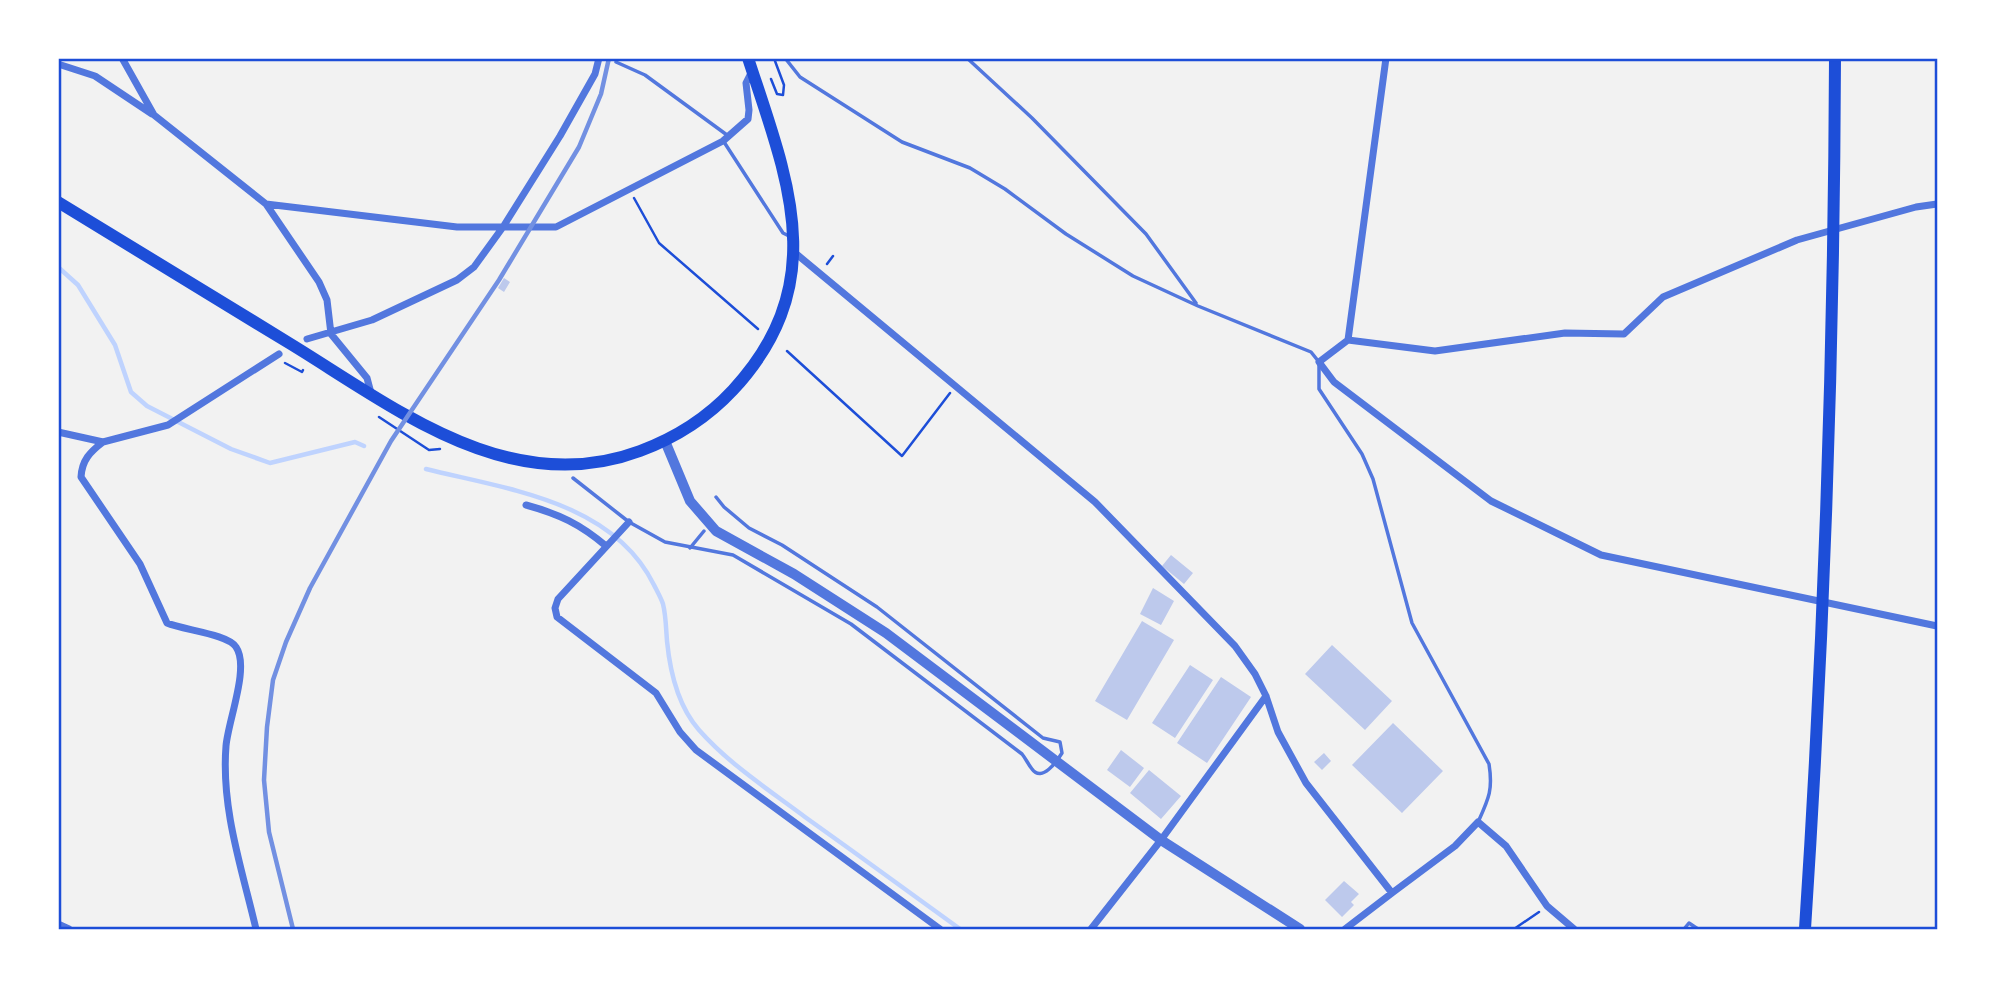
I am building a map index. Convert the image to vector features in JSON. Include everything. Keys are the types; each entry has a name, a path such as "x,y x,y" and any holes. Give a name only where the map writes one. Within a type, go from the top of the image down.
{"highway":[{"path":"58,202 371,393 472,448 533,463 566,466 608,461 665,441 692,426 711,411 754,368 777,325 789,285 794,245 793,218 783,166 748,58"},
{"path":"1805,929 1816,754 1829,433 1835,58"}],"street":[{"path":"122,58 154,115"},
{"path":"307,340 372,320 457,280 474,267 503,227 560,136 595,74 599,58"},
{"path":"1348,340 1386,58"},
{"path":"58,64 94,76 154,115 266,204 319,282 327,300 331,334 367,379 371,393"},
{"path":"266,204 436,225 556,227 726,139 747,119 749,110 746,83 752,71"},
{"path":"1937,204 1916,207 1797,240 1663,297 1624,334 1565,333 1435,351 1348,340 1319,362 1334,382 1491,501 1601,555 1937,626"},
{"path":"794,245 954,387 1095,502 1235,646 1255,674 1266,696 1278,732 1306,783 1392,893"},
{"path":"256,929 229,823 226,783 226,745 242,657 235,643 167,623 141,564 81,477 81,469 88,453 103,442 168,425 276,355"},
{"path":"58,432 103,442"},
{"path":"665,441 690,501 716,531 794,574 886,633 1161,841 1300,929"},
{"path":"526,505 565,518 607,545"},
{"path":"629,522 558,599 555,608 557,617 656,693 680,732 696,750 940,929"},
{"path":"1091,929 1161,841 1266,696"},
{"path":"1345,929 1455,846 1478,822 1506,846 1548,906 1574,929"},
{"path":"58,924 69,929"}],"lane":[{"path":"785,58 800,77 902,142 970,168 1133,276 1311,352 1319,362 1319,389 1362,454 1373,479 1412,623 1489,764 1492,783 1490,796 1478,822"},
{"path":"967,58 1032,118 1146,234 1198,306"},
{"path":"616,62 645,75 721,128 783,233 794,245"},
{"path":"573,478 629,522 665,542 733,555 851,624 1022,754 1037,773 1050,770 1056,763 1062,753 1060,742 1043,737 877,607 750,527 724,507 716,497"},
{"path":"718,513 724,507"},
{"path":"690,548 704,531"},
{"path":"1684,929 1689,923 1698,929"}],"path":[{"path":"771,78 777,94 783,95 784,85 774,58"},
{"path":"629,189 659,243 759,329"},
{"path":"786,351 902,456 954,387"},
{"path":"276,355 302,372 306,365"},
{"path":"1514,929 1548,906"}],"building":[{"path":"504,278 510,282 504,292 498,288"},
{"path":"1171,555 1193,573 1184,584 1162,566"},
{"path":"1153,588 1174,601 1161,625 1140,614"},
{"path":"1142,621 1174,640 1127,720 1095,701"},
{"path":"1332,645 1392,701 1365,730 1305,674"},
{"path":"1190,665 1213,680 1175,738 1152,723"},
{"path":"1221,677 1251,697 1207,763 1177,743"},
{"path":"1393,723 1443,771 1402,813 1352,765"},
{"path":"1121,750 1144,768 1130,787 1107,770"},
{"path":"1324,753 1331,761 1322,770 1314,762"},
{"path":"1149,770 1181,796 1161,819 1130,793"},
{"path":"1344,881 1359,894 1351,902 1354,905 1342,917 1325,900"}],"waterway":[{"path":"58,267 78,285 115,345 131,392 147,406 231,449 270,463 355,442 364,446"},
{"path":"426,469 522,492 555,503 612,534 636,557 661,599 676,688 699,730 750,776 960,929"}],"railway":[{"path":"293,929 269,832 264,780 273,680 286,642 310,588 391,441 499,280 579,147 601,94 609,58"}]}
